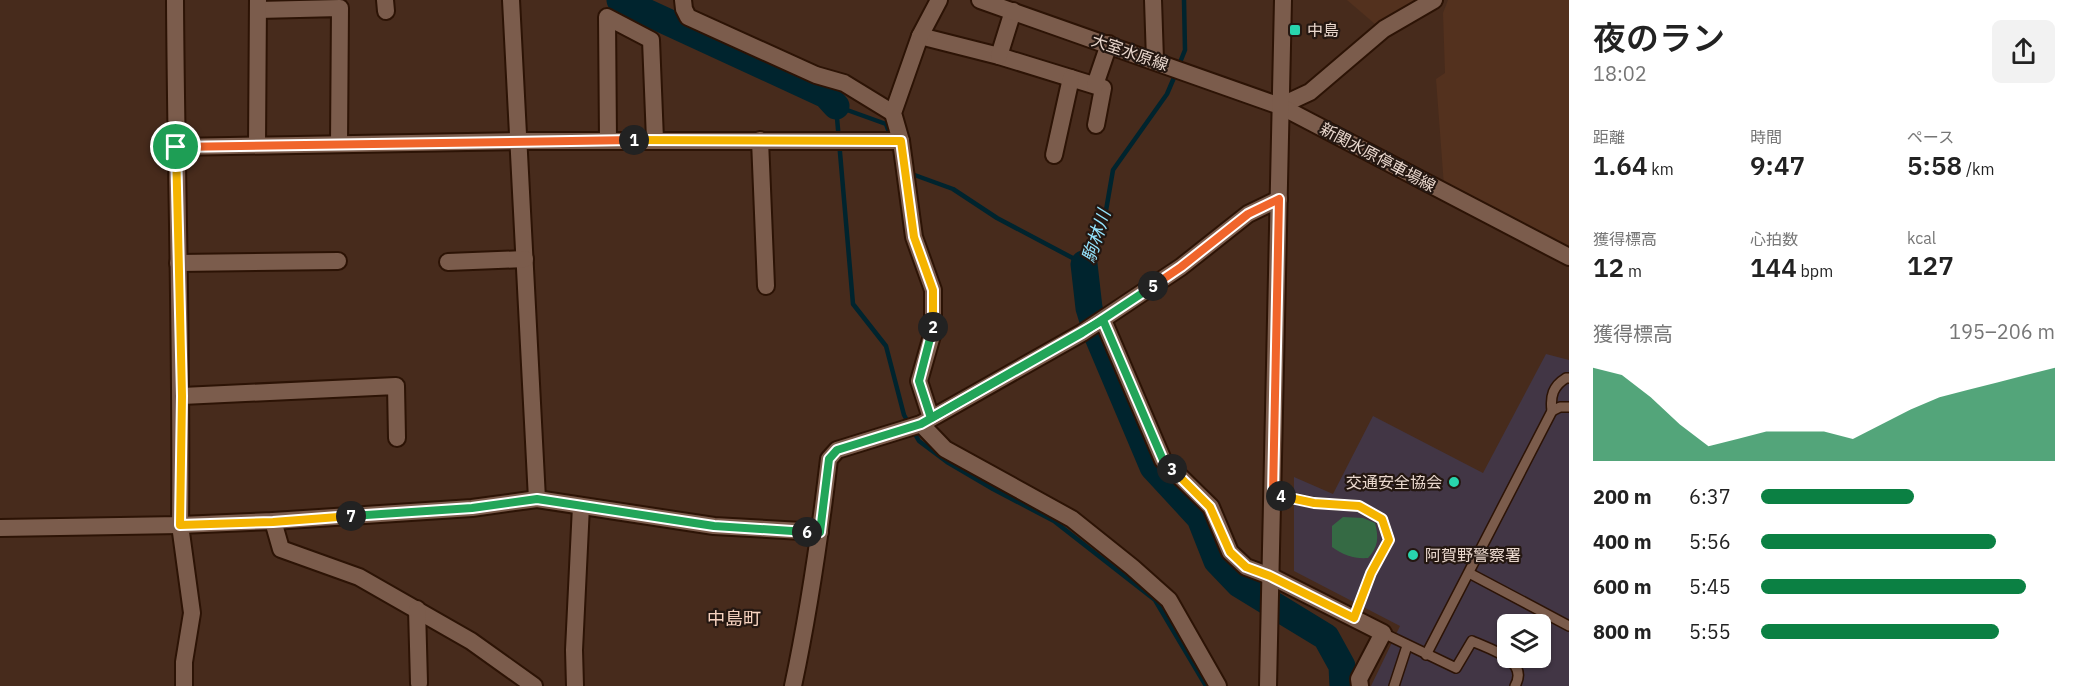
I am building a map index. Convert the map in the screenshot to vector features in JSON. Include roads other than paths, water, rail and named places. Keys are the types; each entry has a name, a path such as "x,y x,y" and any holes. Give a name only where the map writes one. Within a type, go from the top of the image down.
{"street":[{"path":"175,0 182,396 180,525 192,613 184,662 184,686"},
{"path":"511,0 537,499"},
{"path":"683,0 688,17 816,75 844,83 892,113"},
{"path":"939,0 920,36 892,113 901,141 914,237 933,290 933,332 919,381 926,421 945,449 1072,519 1169,600 1218,686"},
{"name":"大室水原線","path":"980,0 1280,105"},
{"path":"1153,0 1155,60"},
{"path":"1268,686 1283,0"},
{"path":"1280,105 1310,92 1384,29 1434,0"},
{"path":"257,145 258,5 340,8 339,144"},
{"path":"999,56 1013,11"},
{"path":"608,140 607,17 651,40 655,140"},
{"path":"920,36 999,56 1103,88 1096,125"},
{"path":"1095,85 1109,44"},
{"path":"1054,155 1071,78"},
{"name":"新関水原停車場線","path":"1280,105 1569,257"},
{"path":"176,147 608,140 901,141"},
{"path":"760,140 766,286"},
{"path":"793,686 804,638 829,459 837,450 926,421 1082,333 1181,267 1248,214 1279,199"},
{"path":"448,262 525,259"},
{"path":"178,263 338,261"},
{"path":"1103,320 1163,460 1210,507 1230,552 1246,567 1270,581 1383,633 1359,679 1360,686"},
{"path":"182,396 396,386 397,438"},
{"path":"0,528 273,522 472,508 537,499 714,526 820,532"},
{"path":"575,686 574,650 581,506"},
{"path":"273,522 281,549 359,577 471,641 534,686"},
{"path":"417,609 419,683"}],"lane":[{"path":"1426,655 1552,411 1552,392 1557,383 1569,378"},
{"path":"1552,411 1569,406"},
{"path":"1273,494 1314,503 1359,506 1382,519 1389,540 1371,573 1354,618"},
{"path":"1469,573 1569,626"},
{"path":"1383,633 1456,668 1472,641 1511,659 1517,669 1515,686"},
{"path":"1394,686 1407,646"}],"waterway":[{"path":"620,0 826,95 836,106"},
{"name":"駒林川","path":"1179,65 1185,50 1184,0"},
{"name":"駒林川","path":"909,173 953,189 997,218 1084,264 1094,250 1104,222 1113,170 1167,94 1176,73"},
{"path":"891,138 886,124 836,106 853,304 886,346 904,415 919,441 947,462 1054,521 1155,600 1206,686"},
{"name":"駒林川","path":"1084,264 1089,308 1098,337 1153,467 1200,518 1217,561 1239,584 1326,637 1342,666 1343,686"}],"place":[{"name":"中島","path":"1295,30"},
{"name":"交通安全協会","path":"1454,482"},
{"name":"阿賀野警察署","path":"1413,555"}],"district":[{"name":"中島町","path":"734,618"}]}
